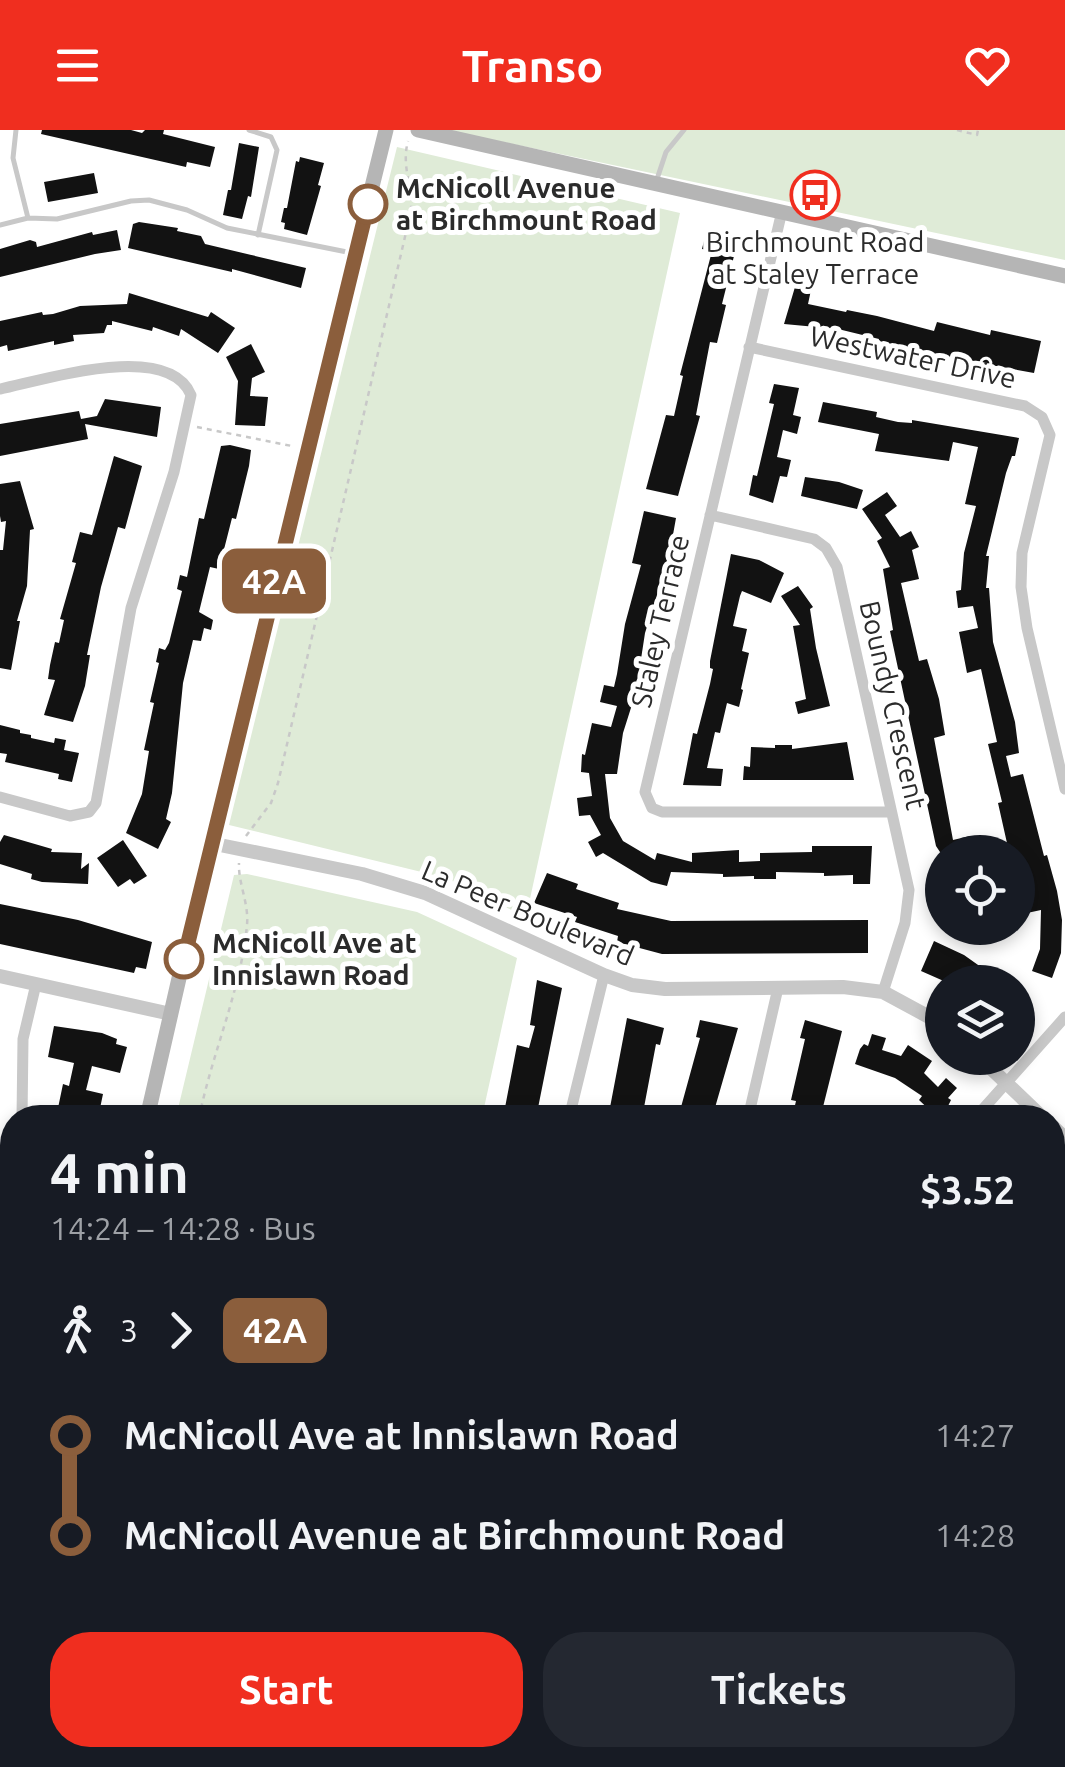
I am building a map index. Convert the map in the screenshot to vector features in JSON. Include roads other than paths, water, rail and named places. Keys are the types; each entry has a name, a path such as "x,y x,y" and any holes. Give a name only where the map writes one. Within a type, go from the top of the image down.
{"main road":[{"path":"150,1105 210,842 386,130"},
{"path":"414,130 1065,276"}],"street":[{"name":"Staley Terrace","path":"782,210 645,792 652,808 662,812 891,812"},
{"name":"Westwater Drive","path":"749,348 1025,406 1042,417 1050,435 1022,553 1020,586 1065,788"},
{"path":"0,389 110,366 168,373 186,384 190,395 174,472 131,608 96,803 89,812 70,816 0,797"},
{"name":"Boundy Crescent","path":"710,515 814,539 826,548 837,567 909,890 905,922 882,992"},
{"name":"La Peer Boulevard","path":"210,842 362,874 425,893 632,985 665,989 843,987 882,992 925,1015"},
{"path":"572,1105 604,975"},
{"path":"0,976 172,1014"},
{"path":"22,1105 23,1039 36,984"},
{"path":"751,1105 778,988"},
{"path":"987,1105 1065,1017"},
{"path":"998,1075 1030,1105"}],"lane":[{"path":"16,130 12,150 28,218"},
{"path":"249,130 271,137 278,150 258,235"},
{"path":"654,185 666,152 684,130"},
{"path":"0,226 28,218 57,219 149,200 188,210 227,228 355,254"}],"place":[{"name":"Birchmount Road at Staley Terrace","path":"815,195"},
{"name":"McNicoll Avenue at Birchmount Road","path":"368,204"},
{"name":"McNicoll Ave at Innislawn Road","path":"184,959"}]}
